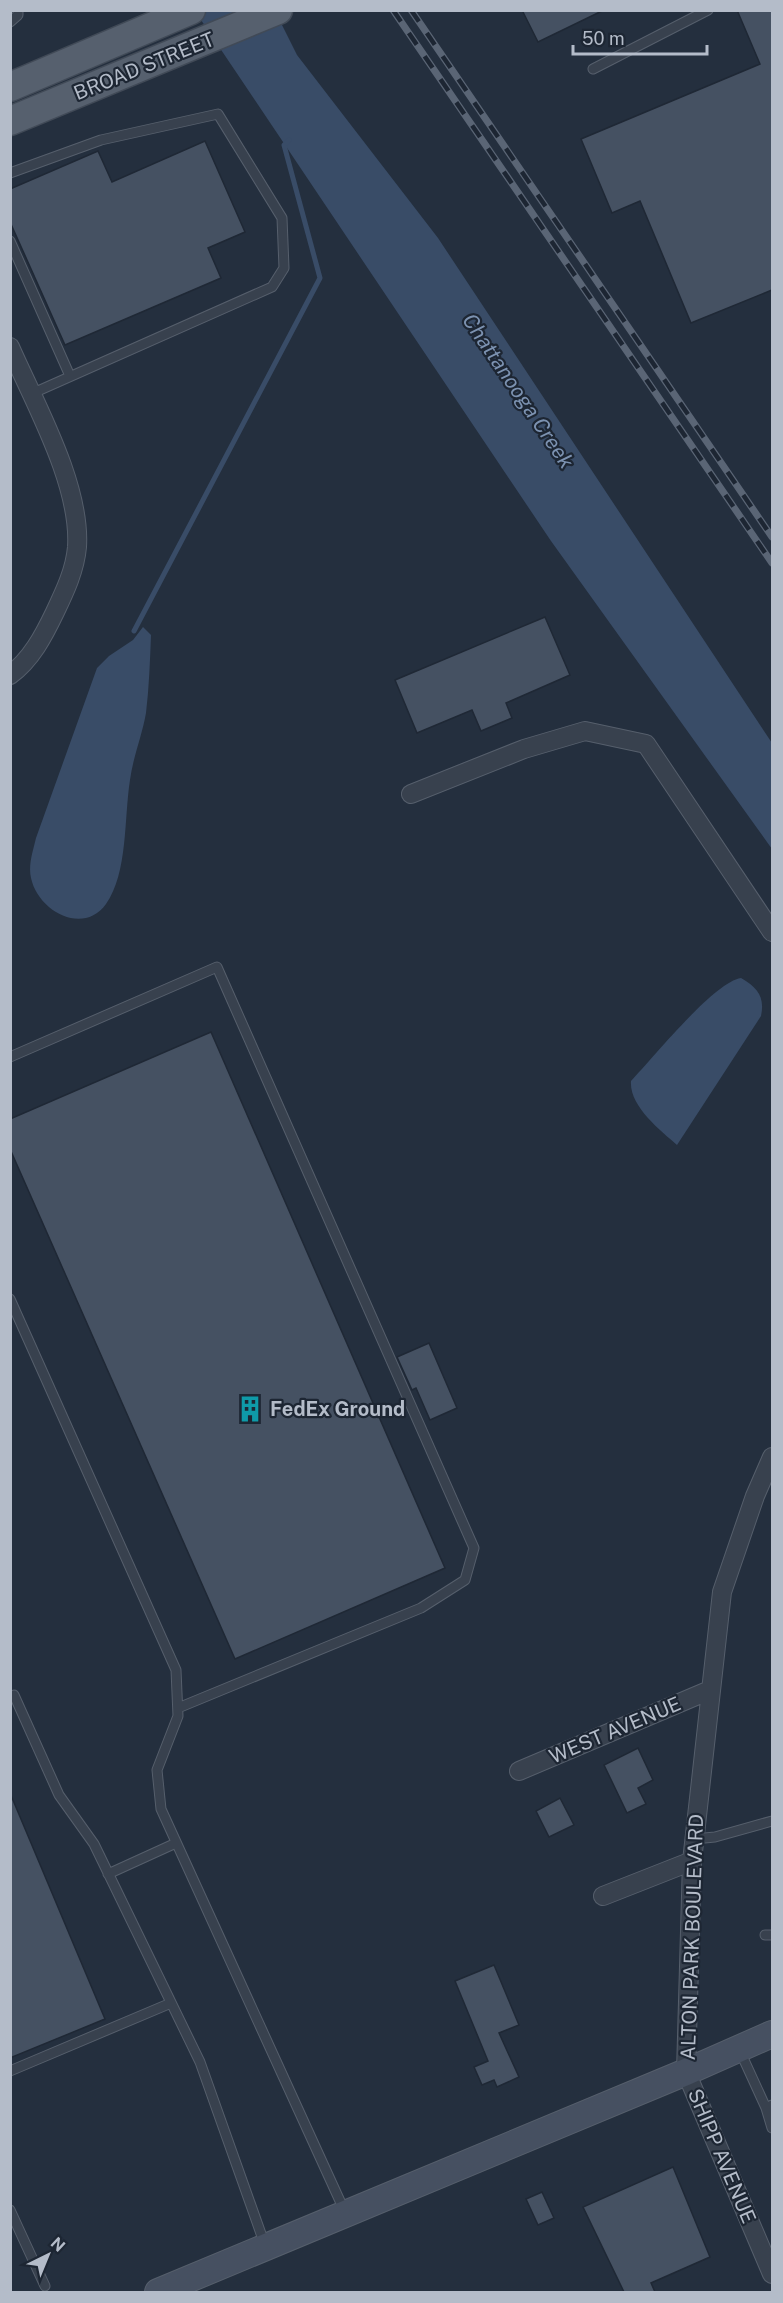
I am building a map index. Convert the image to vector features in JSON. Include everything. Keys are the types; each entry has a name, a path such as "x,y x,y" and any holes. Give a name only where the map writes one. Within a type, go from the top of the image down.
{"main road":[{"name":"BROAD STREET","path":"10,87 191,10"},
{"name":"BROAD STREET","path":"10,121 278,10"},
{"path":"686,2072 772,2034"},
{"name":"ALTON PARK BOULEVARD","path":"158,2292 186,2287 266,2247 686,2072"}],"street":[{"path":"10,347 70,482 77,546 69,583 50,622 25,665 10,675"},
{"path":"411,794 524,749 585,731 646,744 772,932"},
{"name":"ALTON PARK BOULEVARD","path":"686,2072 692,1861 722,1592 755,1497 772,1456"},
{"name":"WEST AVENUE","path":"519,1771 710,1690"},
{"path":"603,1896 692,1861"},
{"name":"SHIPP AVENUE","path":"686,2072 772,2274"}],"lane":[{"path":"10,22 18,15 18,10"},
{"path":"593,69 708,10"},
{"path":"10,173 101,140 218,114 282,218 284,268 272,286 31,394"},
{"path":"10,241 70,376"},
{"path":"10,1057 217,967 474,1548 465,1580 421,1608 178,1708"},
{"path":"10,1299 176,1670 178,1716 157,1770 161,1809 346,2214"},
{"path":"14,1695 58,1796 94,1844 200,2062 266,2247"},
{"path":"694,1839 715,1837 772,1821"},
{"path":"108,1874 176,1843"},
{"path":"10,2071 171,2003"},
{"path":"739,2049 769,2107 772,2128"},
{"path":"10,2210 45,2286"}],"water":[{"name":"Chattanooga Creek","path":"195,11 275,11 297,55 438,238 772,743 772,849 551,541"},
{"path":"143,627 151,635 147,704 131,771 122,861 113,891 106,904 86,918 74,919 52,909 35,890 30,873 32,853 97,668 109,656 133,640"},
{"path":"741,978 752,985 759,994 762,1003 761,1016 677,1145 654,1125 640,1108 632,1090 631,1081 700,1006 729,983"}],"building":[{"path":"522,10 604,10 538,42"},
{"path":"737,10 772,10 772,290 691,323 640,201 612,213 581,139 760,64"},
{"path":"205,141 245,232 208,248 221,278 65,345 10,222 10,189 98,151 112,182"},
{"path":"545,617 570,675 506,703 512,718 481,731 472,710 417,733 395,680"},
{"name":"FedEx Ground","path":"211,1032 445,1568 235,1659 10,1149 10,1119"},
{"path":"429,1343 457,1408 430,1420 416,1388 412,1390 397,1357"},
{"path":"638,1748 653,1780 638,1788 646,1804 627,1813 604,1765"},
{"path":"10,1793 105,2019 10,2058"},
{"path":"560,1798 574,1825 549,1837 536,1811"},
{"path":"494,1965 519,2025 499,2033 519,2077 497,2087 494,2080 482,2085 474,2067 488,2061 455,1981"},
{"path":"673,2167 710,2257 651,2283 655,2292 624,2292 583,2207"},
{"path":"542,2192 554,2218 538,2225 526,2199"}],"waterway":[{"path":"134,631 320,278 284,145 289,140"}],"railway":[{"path":"393,10 772,563"},
{"path":"411,10 772,537"}],"place":[{"name":"FedEx Ground","path":"250,1409"}]}
